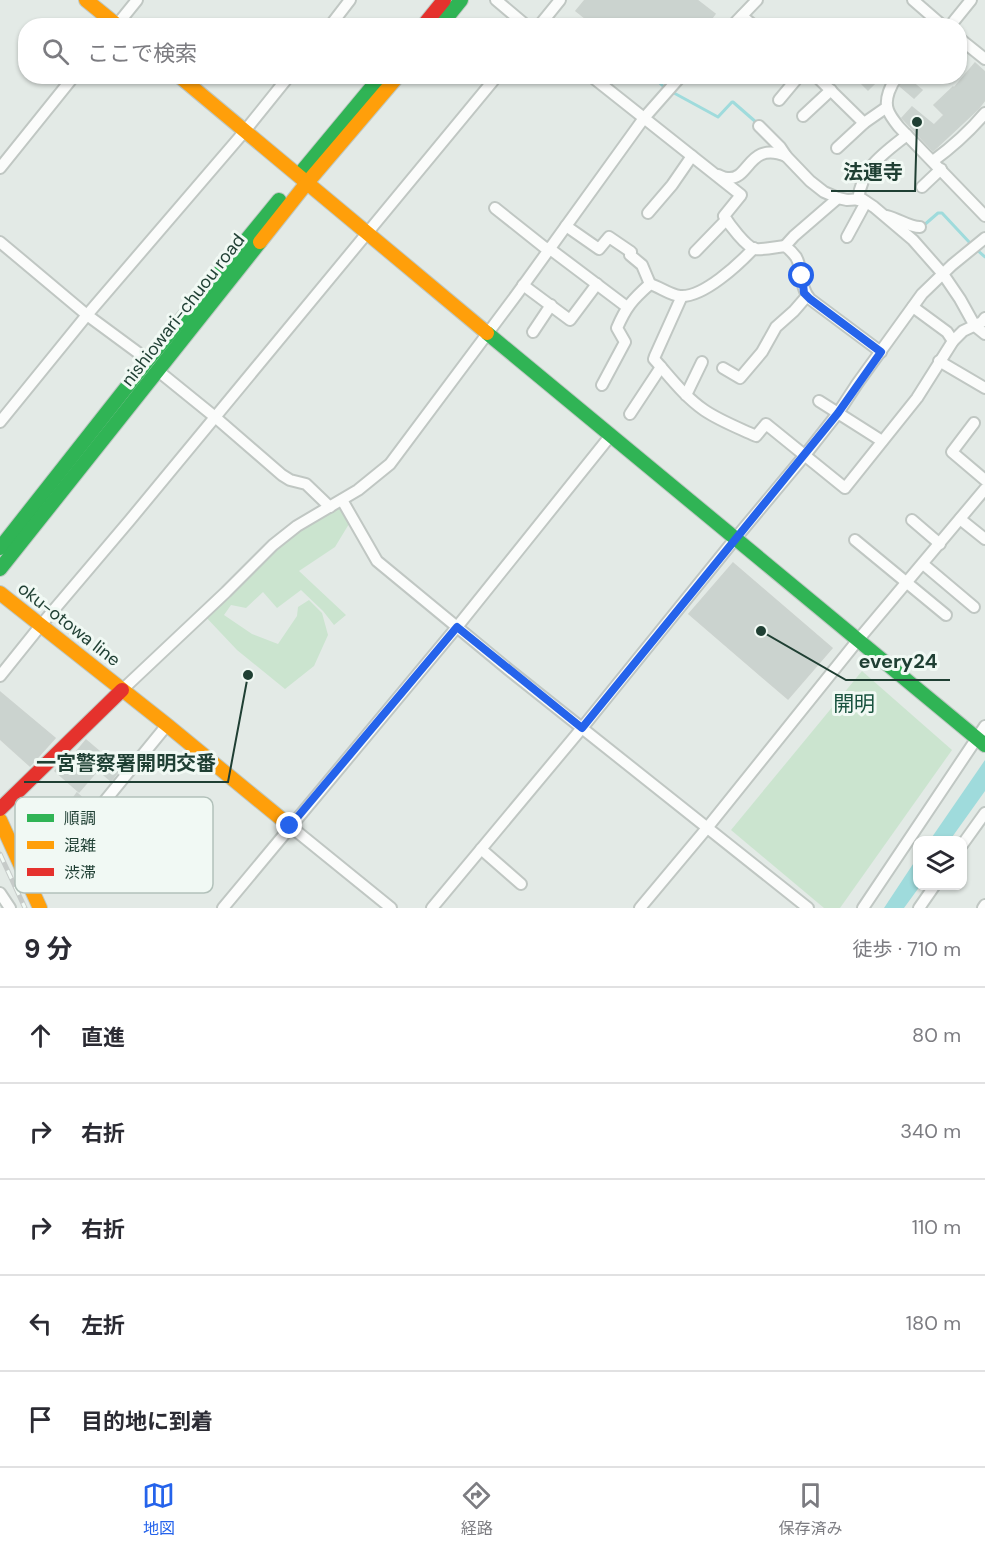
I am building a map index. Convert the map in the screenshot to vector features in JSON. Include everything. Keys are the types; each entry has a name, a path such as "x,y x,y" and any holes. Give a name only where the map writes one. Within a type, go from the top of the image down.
{"main road":[{"path":"86,0 108,18"},
{"path":"429,18 444,0"},
{"path":"446,18 461,0"},
{"path":"188,84 858,640 983,736"},
{"name":"nishiowari-chuou road","path":"0,548 302,180 375,84"},
{"name":"nishiowari-chuou road","path":"302,180 391,84"},
{"name":"nishiowari-chuou road","path":"0,569 55,502 152,365"},
{"name":"oku-otowa line","path":"0,593 122,690 0,809"},
{"path":"122,690 290,826"},
{"path":"0,820 15,853"},
{"path":"33,893 40,908"}],"street":[{"path":"122,18 136,0"},
{"path":"336,18 350,0"},
{"path":"496,0 517,18"},
{"path":"545,18 560,0"},
{"path":"744,18 742,16 757,0"},
{"path":"913,0 934,18"},
{"path":"956,18 971,0"},
{"path":"967,45 985,59"},
{"path":"0,168 68,84"},
{"path":"0,422 87,315 283,84"},
{"path":"0,676 490,84"},
{"path":"601,84 741,195 724,216 749,246 754,248 785,246 838,198"},
{"path":"122,690 273,545 297,526 358,490 390,464 644,118 674,84"},
{"path":"779,100 792,84"},
{"path":"825,84 864,123"},
{"path":"837,148 864,123 886,107 893,84"},
{"path":"803,116 831,90"},
{"path":"886,107 899,127 985,216"},
{"path":"922,187 951,148 985,113"},
{"path":"759,126 810,181 824,192 838,198 862,201 913,240 943,274 975,326 985,334"},
{"path":"847,237 862,201 864,176 871,166 907,135"},
{"path":"715,174 729,178 737,175 758,155 764,153 777,152 786,156"},
{"path":"648,213 672,185 692,156"},
{"path":"495,208 544,247 550,249 627,307"},
{"path":"884,216 898,218 913,227 920,227"},
{"path":"695,252 726,220"},
{"path":"566,226 599,249 609,237 631,252 630,255 642,265 650,284 678,296 689,296 708,287 754,248"},
{"path":"432,908 805,455 838,413 922,294 985,238"},
{"path":"0,242 215,417 282,475 290,480 306,484 330,507"},
{"path":"785,246 797,258 804,293 881,352"},
{"path":"523,285 570,320 597,284"},
{"path":"602,385 625,342 616,328 627,307 650,284"},
{"path":"682,296 654,359 686,395 704,410 756,436 766,424 845,488 917,398 953,340 985,318"},
{"path":"723,368 740,378 762,352 776,327 807,296"},
{"path":"532,332 551,305"},
{"path":"913,307 947,332 953,340"},
{"path":"939,361 985,388"},
{"path":"686,395 702,362"},
{"path":"630,414 661,367"},
{"path":"819,400 882,441"},
{"path":"974,423 952,452 985,480"},
{"path":"223,908 457,627 611,435"},
{"path":"640,908 858,640 985,489"},
{"path":"342,500 377,561 808,908"},
{"path":"960,519 985,539"},
{"path":"912,520 940,543"},
{"path":"855,540 946,615"},
{"path":"923,564 974,607"},
{"path":"108,797 167,725"},
{"path":"863,908 983,736"},
{"path":"967,838 985,813"},
{"path":"290,826 391,908"},
{"path":"481,849 521,884"},
{"path":"919,908 932,890"},
{"path":"0,892 10,908"}],"green space":[{"path":"342,500 352,519 335,547 299,571 346,615 334,625 301,590 277,608 263,592 246,608 231,605 224,615 252,634 278,644 297,616 298,607 309,600 322,613 328,635 314,666 285,689 237,650 203,614 273,545"},
{"path":"862,671 952,750 840,908 824,908 731,830"}],"water":[{"path":"985,760 985,791 953,836 933,836"},
{"path":"913,864 913,890 917,890 904,908 884,908"}],"building":[{"path":"585,0 697,0 715,14 712,18 585,18 576,11"},
{"path":"975,63 985,72 985,100 933,151 902,118 912,107 934,125 944,115 934,105 957,84 967,84 967,73"},
{"path":"862,84 874,84 868,90"},
{"path":"901,84 915,84 922,90 914,98 900,86"},
{"path":"733,563 832,648 788,699 689,614"},
{"path":"0,692 55,738 30,766 0,739"},
{"path":"86,740 120,769 111,781 98,770 79,792 55,771 65,759 68,762"}],"waterway":[{"path":"674,93 718,117 733,102 757,123"},
{"path":"923,226 938,213 942,213 970,243"},
{"path":"976,249 985,257"}],"railway":[{"path":"0,854 15,886"},
{"path":"18,893 25,908"}],"traffic: fast":[{"path":"446,18 461,0"},
{"path":"303,170 374,84"},
{"path":"0,548 148,360 279,200"},
{"path":"0,569 260,242"},
{"path":"487,333 985,745"}],"traffic: slow":[{"path":"86,0 108,18"},
{"path":"189,84 487,333"},
{"path":"260,242 391,84"},
{"path":"0,593 290,826"},
{"path":"0,820 15,853"},
{"path":"33,893 40,908"}],"traffic: jam":[{"path":"429,18 444,0"},
{"path":"0,809 122,690"}],"place":[{"name":"法運寺","path":"917,122"},
{"name":"every24","path":"761,631"},
{"name":"一宮警察署開明交番","path":"248,675"}],"district":[{"name":"開明","path":"854,704"}],"route":[{"path":"290,826 457,627 582,728 805,455 881,352 810,299 804,293 802,276"}]}
